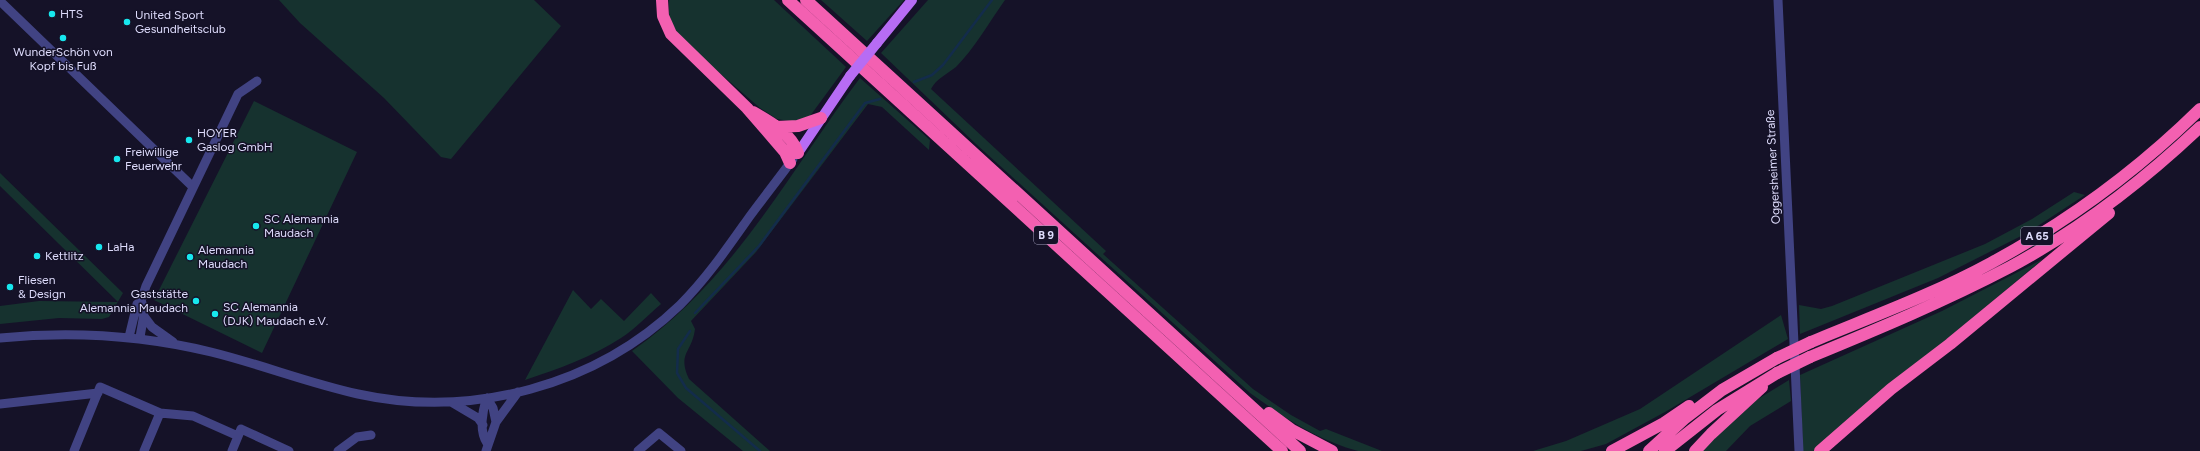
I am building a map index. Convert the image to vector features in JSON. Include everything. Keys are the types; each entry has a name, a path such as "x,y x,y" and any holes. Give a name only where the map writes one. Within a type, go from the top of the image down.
{"highway":[{"path":"662,0 663,16 671,34 747,108 788,158 798,152 795,144 776,127 747,108"},
{"name":"B 9","path":"788,0 1282,451"},
{"name":"B 9","path":"806,0 1300,451"},
{"name":"A 65","path":"1722,390 1777,358 1811,342 1960,279 2026,244 2079,210 2109,187 2162,145 2200,110"},
{"path":"776,127 798,126 821,118"},
{"name":"A 65","path":"1777,373 1810,357 1923,309 2011,266 2086,220 2151,171 2200,127"},
{"path":"1820,451 1891,390 1950,344 2123,202 2151,171"},
{"path":"1666,451 1717,410 1777,373"},
{"path":"1695,451 1734,412 1777,373"},
{"path":"1217,374 1292,430 1332,451"},
{"path":"1612,451 1664,423 1696,402 1722,390"},
{"path":"1650,451 1684,419 1722,390"}],"main road":[{"path":"798,152 850,76 912,0"}],"street":[{"name":"Oggersheimer Straße","path":"1778,0 1799,451"},
{"path":"1,2 193,187"},
{"path":"129,337 137,304 141,301 146,286 238,94 257,81"},
{"path":"0,338 55,334 140,338 212,352 358,394 422,402 451,402 487,398 518,392 560,380 581,371 627,346 659,323 697,287 788,158"},
{"path":"140,338 143,315 143,305 141,301"},
{"path":"143,315 156,330 176,344"},
{"path":"74,451 99,390"},
{"path":"0,404 99,390 160,413 193,416 289,451"},
{"path":"486,447 491,440 496,422 518,392"},
{"path":"487,398 493,408 496,422"},
{"path":"486,447 483,425 483,410 487,398"},
{"path":"451,402 478,418 483,425"},
{"path":"145,451 160,413"},
{"path":"232,451 240,433"},
{"path":"638,451 658,433 681,451"},
{"path":"338,451 357,437 371,435"}],"green space":[{"path":"279,0 534,0 561,26 451,159 441,157 384,98 300,23"},
{"path":"669,0 774,0 846,67 810,116 795,122 777,119 760,108 684,42 673,26 669,14"},
{"path":"821,0 904,0 867,41"},
{"path":"928,0 1005,0 963,60 939,79 931,89 1106,251 1103,254 1253,389 1291,415 1320,431 1326,429 1382,451 1358,451 1328,441 1275,411 1250,393 976,144 881,53"},
{"path":"860,78 930,140 929,150 882,107 868,104 756,252 691,321 695,329 686,353 684,364 689,379 770,451 743,451 678,398 632,351 668,323 700,292 730,259 783,188"},
{"name":"SC Alemannia Maudach","path":"254,101 357,152 262,353 154,300"},
{"path":"0,173 123,293 118,302 0,186"},
{"path":"2074,192 2085,195 2027,233 1938,278 1800,334 1799,305 1821,309 1832,306 1985,244 2032,219"},
{"path":"2043,259 1820,445 1816,451 1803,451 1800,375 1942,311"},
{"path":"573,290 591,309 601,299 624,321 651,293 661,304 631,330 610,345 574,362 525,380"},
{"path":"39,301 118,302 109,317 102,319 59,318 0,324 0,306"},
{"path":"1781,315 1788,339 1665,412 1606,444 1581,451 1533,451 1566,441 1640,409"},
{"path":"1789,380 1791,401 1750,426 1726,451 1700,451 1758,399"}],"waterway":[{"path":"914,82 932,75 943,65 992,0"},
{"path":"695,313 759,246 865,103 880,99"},
{"path":"690,331 678,349 677,373 686,388 760,451"}],"place":[{"name":"HTS","path":"52,14"},
{"name":"United Sport Gesundheitsclub","path":"127,22"},
{"name":"WunderSchön von Kopf bis Fuß","path":"63,38"},
{"name":"HOYER Gaslog GmbH","path":"189,140"},
{"name":"Freiwillige Feuerwehr","path":"117,159"},
{"name":"SC Alemannia Maudach","path":"256,226"},
{"name":"LaHa","path":"99,247"},
{"name":"Kettlitz","path":"37,256"},
{"name":"Alemannia Maudach","path":"190,257"},
{"name":"Fliesen & Design","path":"10,287"},
{"name":"Gaststätte Alemannia Maudach","path":"196,301"},
{"name":"SC Alemannia (DJK) Maudach e.V.","path":"215,314"}]}
